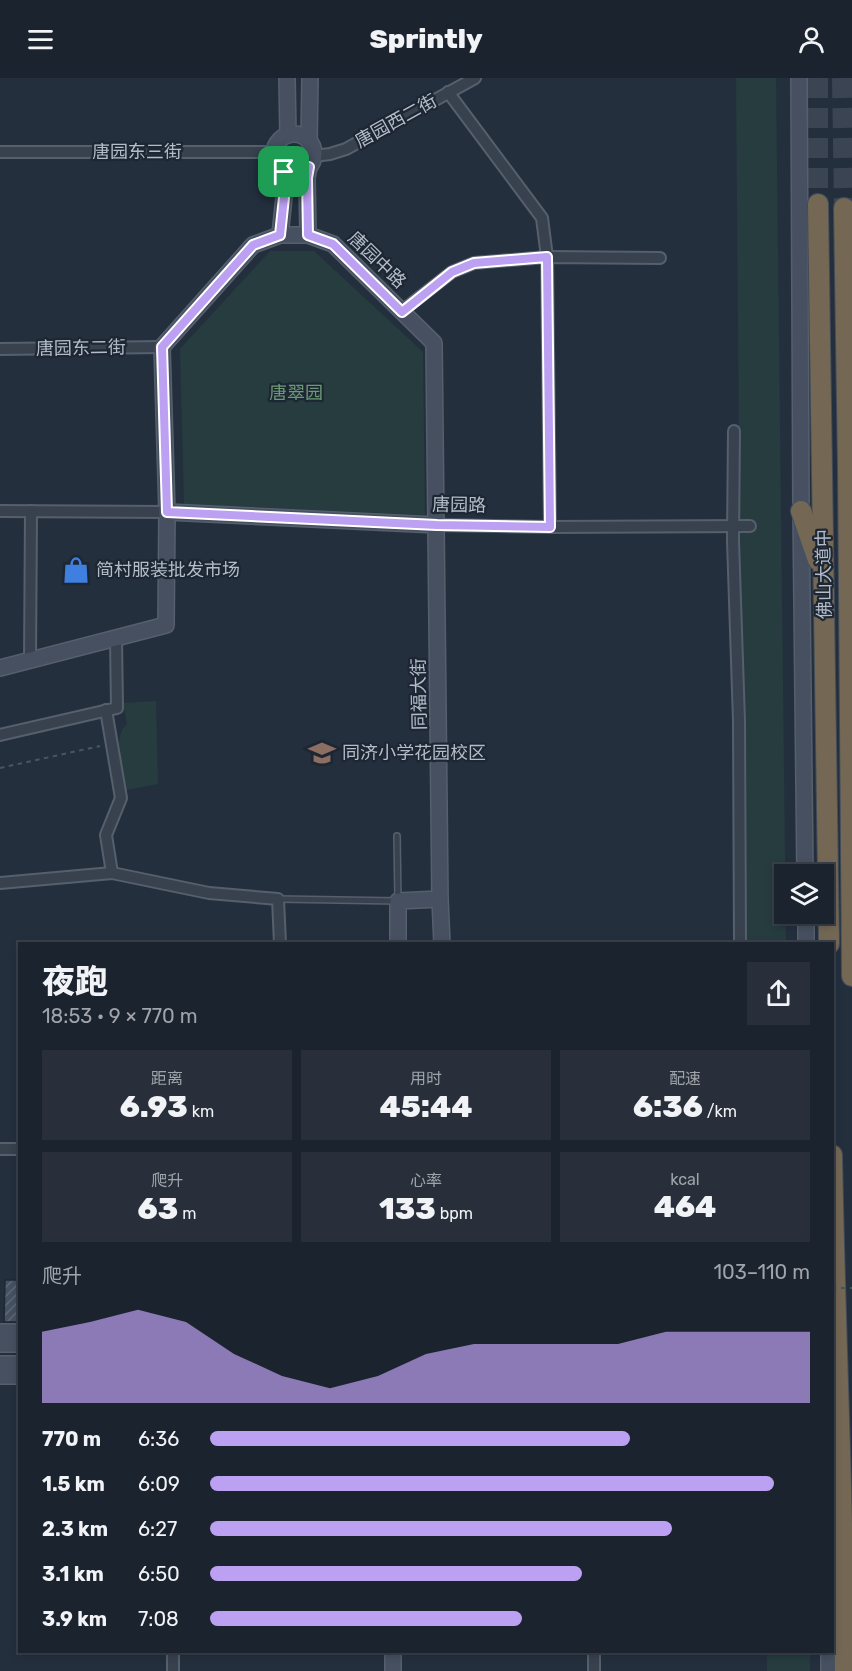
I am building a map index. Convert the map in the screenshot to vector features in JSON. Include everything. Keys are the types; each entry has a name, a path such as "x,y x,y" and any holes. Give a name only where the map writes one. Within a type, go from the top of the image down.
{"highway":[{"name":"佛山大道中","path":"818,204 829,942"},
{"name":"佛山大道中","path":"844,208 851,568 852,976"},
{"path":"801,511 824,574"},
{"path":"834,1277 844,1527 845,1671"}],"street":[{"path":"287,78 288,135"},
{"path":"0,668 166,625 167,512 162,347 253,245 280,235 308,235 307,178 311,155 310,78"},
{"name":"唐园西二街","path":"311,155 330,154 346,149 475,78"},
{"path":"799,78 805,864"},
{"path":"448,92 542,218 547,257 550,527"},
{"path":"280,235 285,188 284,172 276,163 274,152 277,144 288,135 301,136 311,155"},
{"name":"唐园东三街","path":"0,152 274,152"},
{"path":"284,172 298,174 311,155"},
{"name":"唐园中路","path":"308,235 333,244 434,342 437,525"},
{"path":"402,312 452,272 474,263 547,257 660,258"},
{"name":"唐园东二街","path":"0,349 162,347"},
{"path":"734,431 733,526 739,721 740,942"},
{"name":"唐园路","path":"0,511 167,512 437,525 750,526"},
{"path":"30,660 31,511"},
{"name":"同福大街","path":"437,525 442,942"},
{"path":"0,735 117,708 116,638"},
{"path":"106,710 121,798 106,834 112,873"},
{"path":"0,883 112,873 209,893 278,899 280,942"},
{"path":"398,942 398,901 440,899"},
{"path":"806,924 806,942"},
{"path":"0,1149 18,1149"},
{"path":"0,1332 18,1332"},
{"path":"0,1344 18,1344"},
{"path":"0,1364 18,1364"},
{"path":"0,1376 18,1376"},
{"path":"173,1653 173,1671"},
{"path":"393,1653 393,1671"},
{"path":"594,1653 594,1671"},
{"path":"819,1653 819,1671"},
{"path":"828,1653 829,1671"}],"lane":[{"path":"278,899 398,901 397,836"}],"path":[{"path":"0,768 112,743"},
{"path":"834,1288 852,1288"}],"green space":[{"path":"736,78 776,78 785,864 774,864 774,924 786,924 786,942 743,942"},
{"name":"唐翠园","path":"270,251 314,251 423,352 425,515 184,504 180,349"},
{"path":"156,701 158,784 126,790 119,746 122,730 127,724 123,703"},
{"path":"767,1653 810,1653 810,1671 767,1671"}],"building":[{"path":"5,1280 18,1280 18,1322 4,1322"}],"tunnel":[{"path":"818,78 818,204"},
{"path":"842,78 844,208"}],"place":[{"name":"简村服装批发市场","path":"76,570"},
{"name":"同济小学花园校区","path":"322,753"}],"route":[{"path":"309,167 307,178 308,235 333,244 402,312 452,272 474,263 547,257 550,527 437,525 167,512 162,347 253,245 280,235 286,177 284,172 298,174 309,167"}]}
